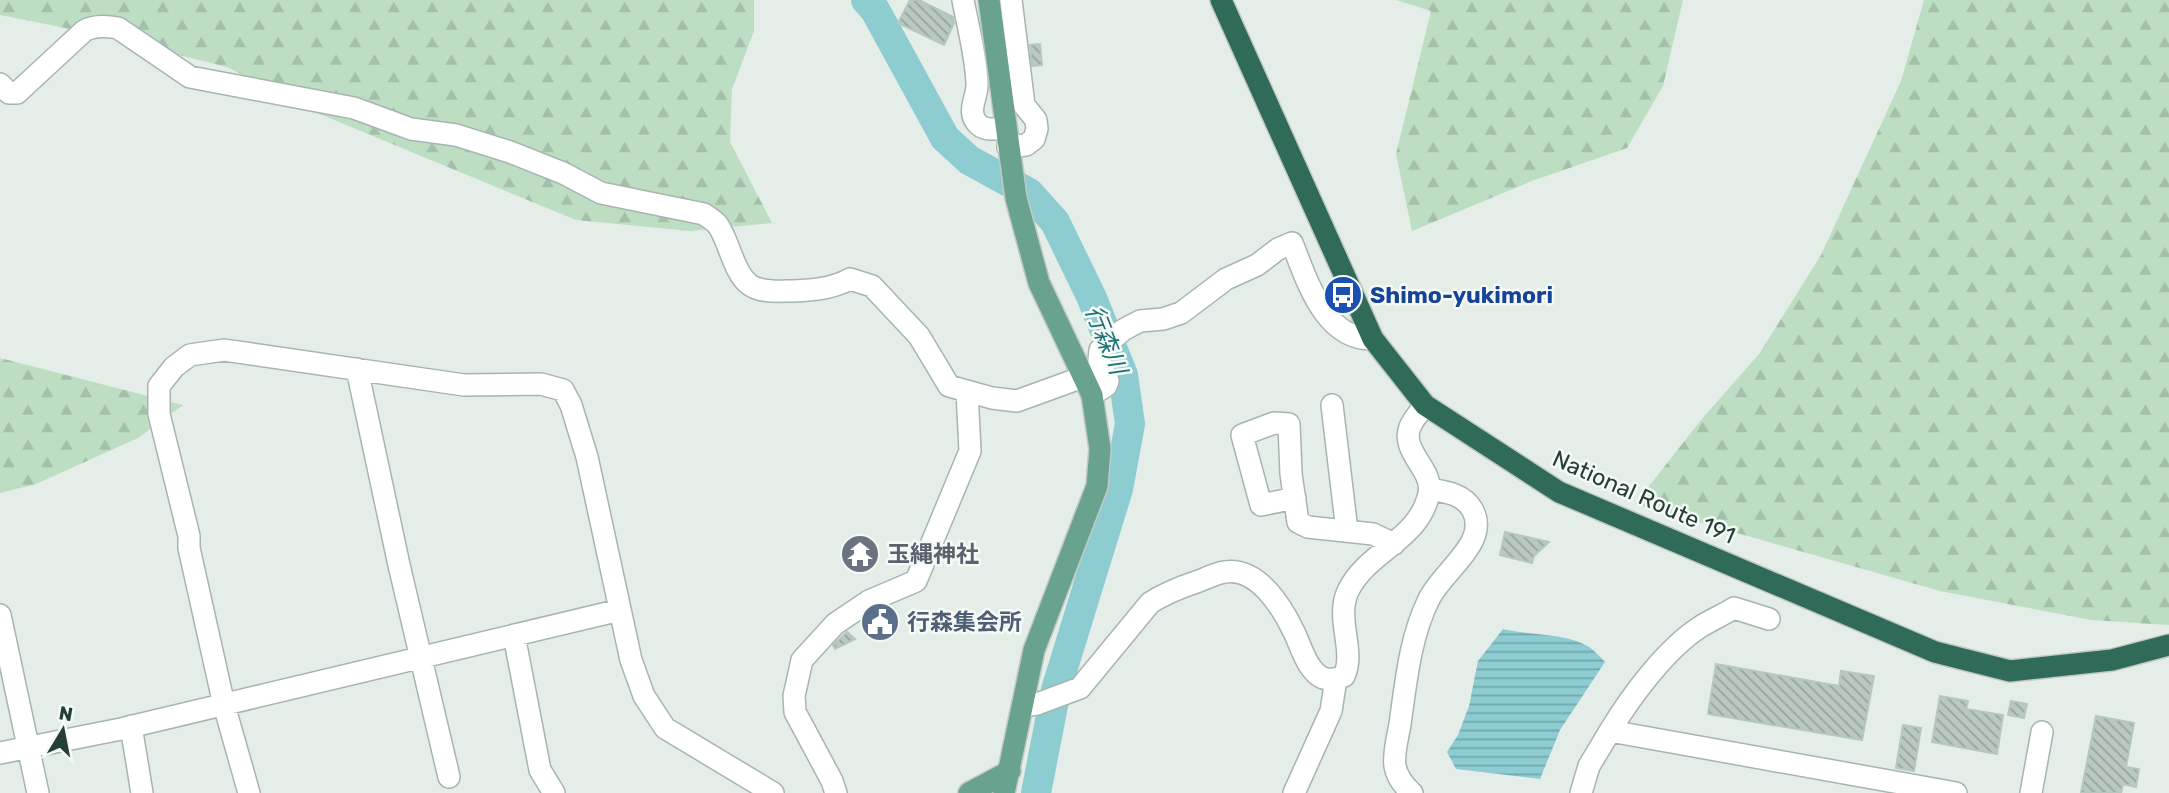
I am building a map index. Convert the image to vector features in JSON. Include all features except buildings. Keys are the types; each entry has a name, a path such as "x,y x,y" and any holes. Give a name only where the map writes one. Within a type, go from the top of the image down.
{"highway":[{"name":"National Route 191","path":"1221,0 1373,339 1425,405 1559,492 1935,652 2010,671 2112,660 2169,645"}],"main road":[{"path":"989,0 1016,198 1040,283 1087,386 1100,449 1097,486 1034,650 1004,793"},
{"path":"969,793 1010,771"}],"street":[{"path":"963,0 977,85 971,108 974,117 980,127 1008,143 1026,145 1034,139 1037,129 1036,120 1024,105 1011,0"},
{"path":"0,84 9,93 17,93 84,31 107,26 136,39 190,76 354,108 411,129 456,135 483,143 563,173 601,192 704,214 718,225 743,277 750,285 759,289 815,290 833,287 850,279 872,286 919,336 949,386 992,398 1017,401 1087,386 1106,386 1108,381 1099,360 1100,350 1123,330 1140,321 1163,319 1181,313 1226,279 1258,265 1278,249 1292,243 1316,300 1331,320 1358,339 1373,339"},
{"path":"249,793 224,705 189,548 189,536 159,414 159,386 174,367 190,355 224,350 464,385 541,384 563,390 571,405 587,457 631,660 644,696 665,728 766,790"},
{"path":"357,369 449,777"},
{"path":"836,793 795,712 794,696 802,660 835,624 869,601 916,581 970,451 967,391"},
{"path":"1332,405 1347,531"},
{"path":"1023,706 1037,704 1080,688 1150,603 1164,593 1224,572 1238,572 1269,592 1284,614 1310,665 1323,678 1336,679 1344,676 1348,667 1342,616 1347,593 1360,571 1408,533 1424,510 1430,489 1410,448 1408,436 1410,426 1425,405"},
{"path":"1412,793 1404,787 1395,767 1415,634 1430,597 1451,566 1471,545 1477,532 1476,516 1468,501 1450,492 1430,489"},
{"path":"1295,498 1298,522 1308,527 1373,534 1394,544"},
{"path":"1581,793 1589,766 1610,731 1637,690 1662,661 1698,628 1734,608 1769,619"},
{"path":"0,753 30,749 224,705 620,610"},
{"path":"0,615 38,793"},
{"path":"514,635 540,770 554,793"},
{"path":"1294,793 1331,711 1336,679"},
{"path":"131,726 142,793"},
{"path":"1610,731 1956,793"},
{"path":"2032,793 2042,732"}],"green space":[{"path":"0,0 754,0 754,31 732,89 730,142 772,223 690,231 576,220 322,115 227,67 90,33 0,15"},
{"path":"1396,0 1683,0 1663,86 1627,148 1532,181 1412,231 1396,154 1431,11"},
{"path":"1924,0 2169,0 2169,625 2091,620 1940,591 1635,504 1701,420 1759,354 1821,255 1901,81"},
{"path":"0,358 183,405 138,438 36,484 0,493"}],"water":[{"path":"1503,629 1580,642 1605,662 1560,730 1540,779 1456,769 1447,752 1458,735 1469,706 1478,661"}],"waterway":[{"name":"行森川","path":"866,0 875,10 945,138 969,160 1029,193 1055,222 1091,296 1123,375 1130,424 1118,489 1056,690 1036,793"}],"place":[{"name":"Shimo-yukimori","path":"1343,295"},
{"name":"玉縄神社","path":"860,554"},
{"name":"行森集会所","path":"880,622"}]}
